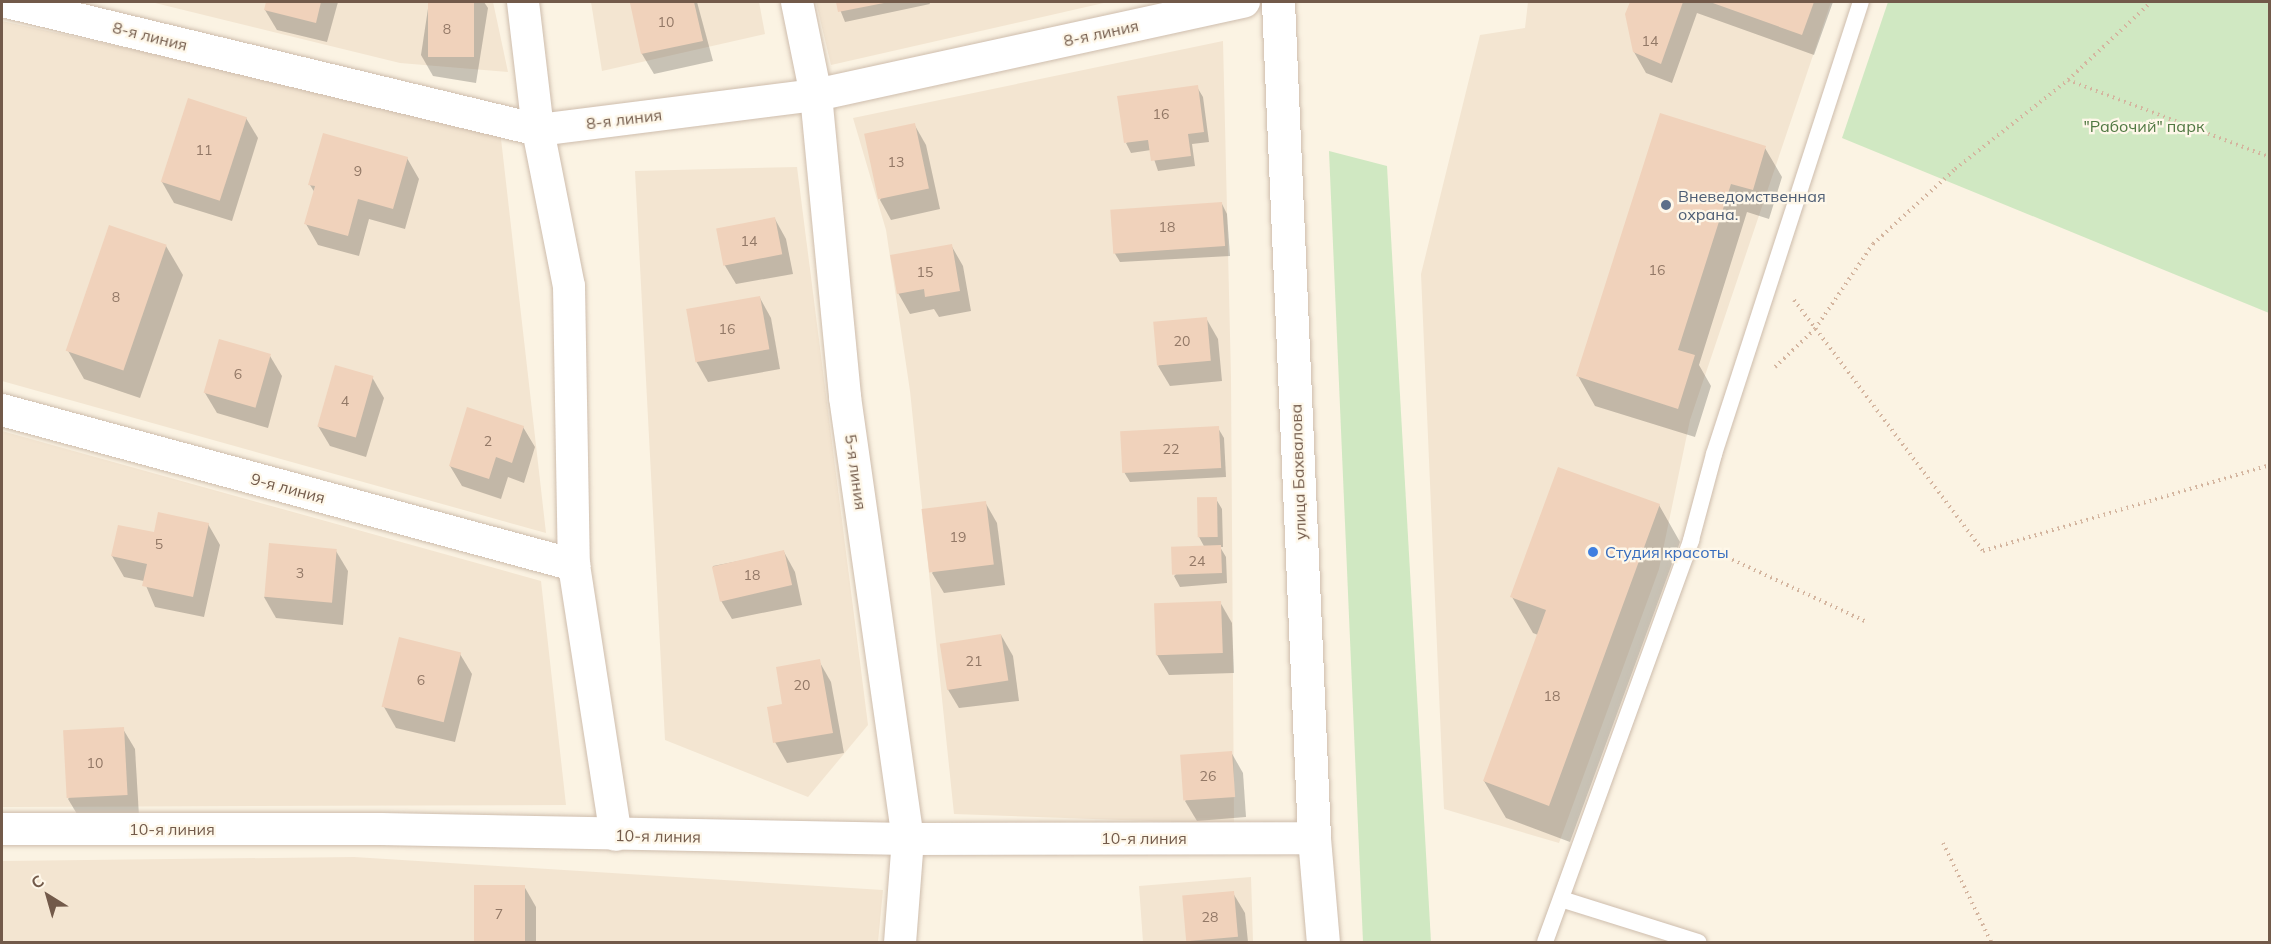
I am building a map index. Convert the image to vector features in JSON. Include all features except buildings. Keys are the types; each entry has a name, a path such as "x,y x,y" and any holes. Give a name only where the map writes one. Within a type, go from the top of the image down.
{"street":[{"name":"8-я линия","path":"7,2 538,130 816,95 1244,2"},
{"path":"523,2 538,130 569,286 574,565 616,835"},
{"name":"5-я линия","path":"797,2 816,95 845,397 908,839 900,942"},
{"name":"улица Бахвалова","path":"1278,2 1314,838 1323,942"},
{"name":"9-я линия","path":"2,410 574,565"},
{"name":"10-я линия","path":"2,829 381,829 908,839 1314,838"}],"lane":[{"path":"1545,942 1691,540 1737,386 1861,2"},
{"path":"1561,899 1698,942"}],"path":[{"path":"1737,386 1767,374 1815,328 1873,244 1955,170 2068,80 2151,2"},
{"path":"2068,80 2270,157"},
{"path":"1774,273 1983,551 2270,465"},
{"path":"1691,540 1867,622"},
{"path":"1943,843 1991,942"}],"shaded area":[{"path":"151,2 493,2 508,72 400,63"},
{"path":"591,2 759,2 765,34 602,71"},
{"path":"816,2 1108,2 831,65"},
{"path":"1528,2 1831,2 1690,420 1659,569 1559,843 1444,809 1421,274 1480,35 1525,28"},
{"path":"2,21 500,130 546,533 2,381"},
{"path":"1223,41 1231,377 1234,824 954,814 910,391 886,230 853,118"},
{"path":"797,167 868,725 808,797 665,740 635,171"},
{"path":"2,431 541,581 566,805 2,807"},
{"path":"354,857 883,890 878,942 2,942 2,861"},
{"path":"1251,877 1253,942 1143,942 1139,886"}],"green space":[{"name":"\"Рабочий\" парк","path":"1888,2 2269,2 2269,313 1842,138"},
{"path":"1329,151 1387,166 1431,942 1363,942"}],"place":[{"name":"Вневедомственная охрана.","path":"1666,205"},
{"name":"Студия красоты","path":"1593,552"}]}
